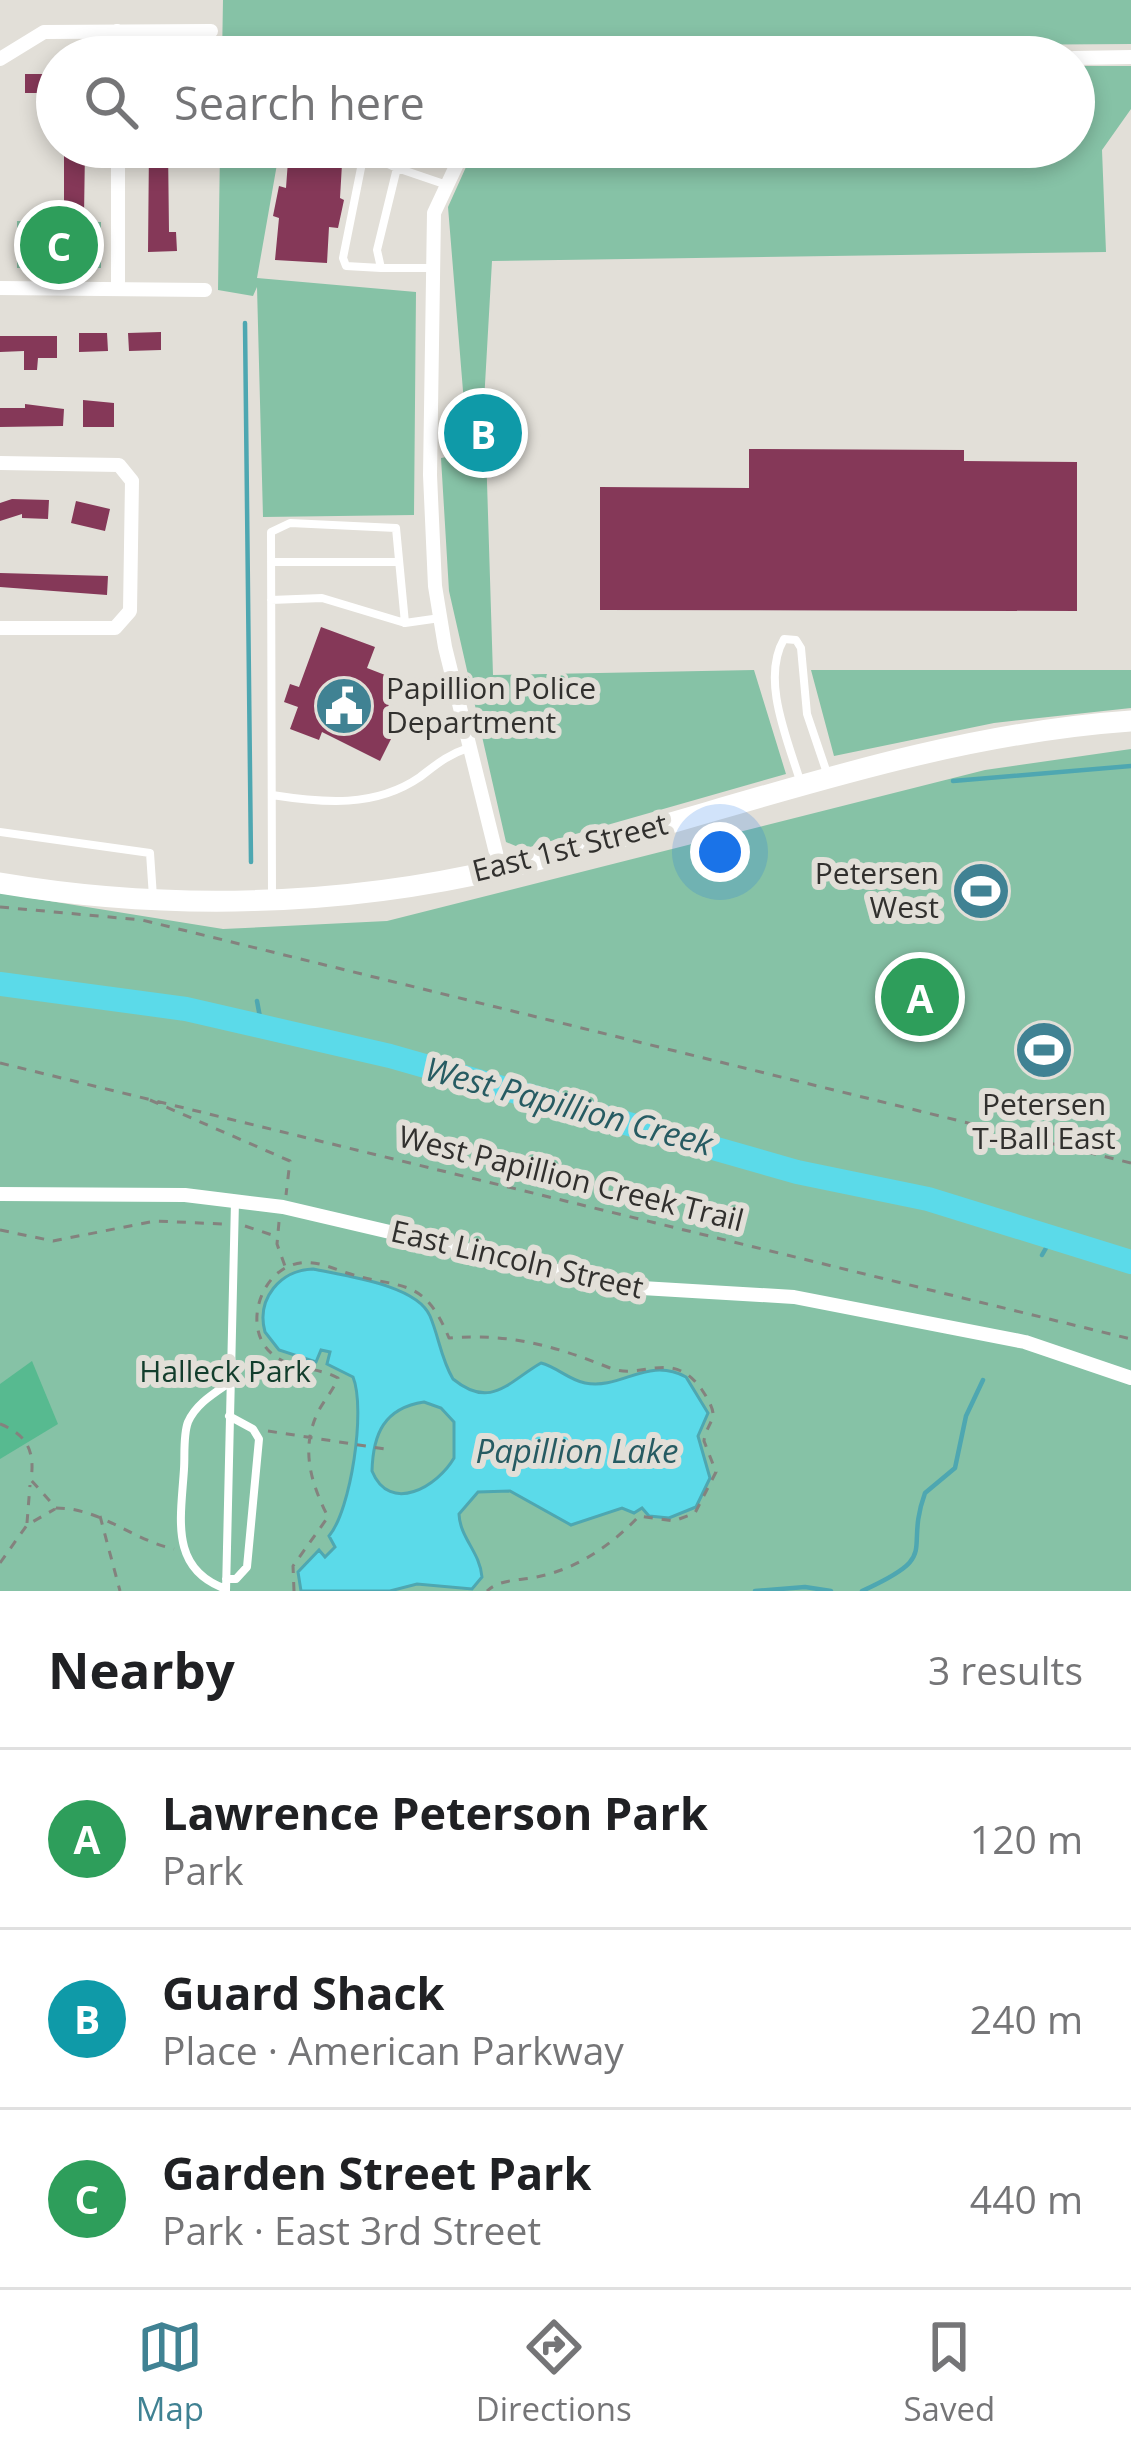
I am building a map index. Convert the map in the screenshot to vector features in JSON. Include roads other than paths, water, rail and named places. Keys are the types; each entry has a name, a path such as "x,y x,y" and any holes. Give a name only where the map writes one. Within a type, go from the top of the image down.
{"main road":[{"name":"East 1st Street","path":"0,883 153,899 272,900 359,894 500,869 996,737 1131,721"}],"street":[{"path":"117,31 117,36"},
{"path":"37,36 44,32 211,31"},
{"path":"0,58 36,37"},
{"path":"1095,58 1131,57"},
{"path":"118,168 118,289"},
{"path":"453,168 434,213 430,476 440,618 500,869"},
{"path":"0,288 205,290"},
{"path":"0,463 119,465 132,482 130,611 115,628 0,628"},
{"name":"East Lincoln Street","path":"0,1194 235,1199 625,1287 794,1298 1032,1344 1131,1378"}],"lane":[{"path":"361,168 343,258 346,266 430,268"},
{"path":"381,268 377,250 397,168 444,184"},
{"path":"272,900 271,532 290,523 396,528 405,623"},
{"path":"271,562 399,562"},
{"path":"271,600 322,598 405,623 440,618"},
{"path":"802,785 778,704 778,650 784,639 796,640 801,649 807,714 829,778"},
{"path":"272,795 342,803 386,794 437,760 468,748"},
{"path":"0,832 150,853 153,899"},
{"path":"226,1586 235,1199"},
{"path":"229,1383 201,1403 187,1424 183,1551 208,1583 226,1586 247,1567 259,1439 254,1429 229,1416"}],"water":[{"name":"Papillion Lake","path":"301,1271 361,1279 396,1289 423,1305 453,1379 478,1392 499,1390 541,1363 585,1383 659,1370 686,1377 708,1413 698,1436 710,1478 696,1507 669,1518 649,1516 642,1508 634,1513 622,1508 571,1525 510,1491 478,1492 459,1514 482,1577 472,1589 417,1584 390,1591 301,1591 298,1572 319,1550 325,1557 335,1547 329,1536 350,1483 358,1412 353,1377 327,1364 330,1352 321,1350 316,1362 279,1350 265,1332 264,1308 273,1288","holes":["424,1402 441,1408 454,1422 454,1458 447,1468 414,1492 402,1494 380,1484 372,1471 383,1425 410,1405"]}],"waterway":[{"path":"245,323 251,862"},
{"path":"953,781 1131,766"},
{"name":"West Papillion Creek","path":"0,984 186,1009 390,1056 797,1172 928,1199 1131,1262"},
{"path":"257,1001 262,1028"},
{"path":"1042,1255 1050,1241"},
{"path":"862,1591 912,1560 925,1493 955,1468 966,1416 983,1380"},
{"path":"755,1591 805,1587 831,1591"}],"place":[{"name":"Garden Street Park","path":"59,245"},
{"name":"Guard Shack","path":"483,433"},
{"name":"Papillion Police Department","path":"344,706"},
{"name":"Petersen West","path":"981,891"},
{"name":"Lawrence Peterson Park","path":"920,997"},
{"name":"Petersen T-Ball East","path":"1044,1050"}],"park label":[{"name":"Halleck Park","path":"225,1372"}]}
